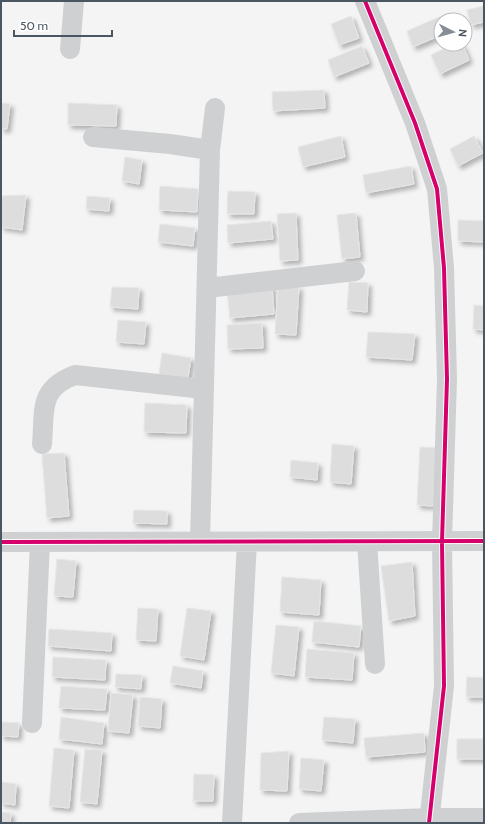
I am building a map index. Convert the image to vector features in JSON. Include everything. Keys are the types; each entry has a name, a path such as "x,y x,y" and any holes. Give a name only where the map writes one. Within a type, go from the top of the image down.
{"street":[{"path":"70,49 74,1"},
{"path":"365,1 415,123 437,188 444,268 447,379 442,542 444,686 429,820"},
{"path":"200,542 210,150 215,108"},
{"path":"93,137 170,144 210,150"},
{"path":"207,288 356,271"},
{"path":"42,444 46,402 51,389 64,380 75,375 204,389"},
{"path":"1,542 484,541"},
{"path":"32,723 40,542"},
{"path":"232,823 247,542"},
{"path":"367,542 376,664"},
{"path":"299,823 484,818"}],"building":[{"path":"484,6 484,22 473,25 473,12 468,12 467,10"},
{"path":"351,16 359,38 339,45 331,24"},
{"path":"433,20 433,38 413,47 407,31"},
{"path":"362,46 369,63 334,77 328,60"},
{"path":"437,52 466,52 469,60 440,74 431,55"},
{"path":"324,90 325,108 273,111 272,92"},
{"path":"1,103 10,104 7,129 1,129"},
{"path":"68,103 117,105 116,126 68,125"},
{"path":"341,136 345,157 303,167 298,147"},
{"path":"474,136 483,153 458,166 450,149"},
{"path":"125,157 142,160 139,184 122,181"},
{"path":"411,166 414,184 366,193 363,175"},
{"path":"160,186 198,189 197,212 159,210"},
{"path":"228,191 255,192 254,214 227,214"},
{"path":"26,195 22,230 1,227 1,196"},
{"path":"87,196 110,198 109,211 86,209"},
{"path":"296,213 298,260 280,261 277,214"},
{"path":"356,213 360,257 342,259 337,215"},
{"path":"458,220 484,221 484,242 458,241"},
{"path":"271,221 273,239 228,243 227,225"},
{"path":"160,224 195,228 193,246 158,242"},
{"path":"349,282 368,283 367,312 347,310"},
{"path":"272,286 274,314 230,318 227,291"},
{"path":"278,286 299,287 296,335 275,334"},
{"path":"112,287 139,288 138,309 110,307"},
{"path":"474,305 484,306 484,330 473,329"},
{"path":"118,320 146,322 144,344 116,342"},
{"path":"262,323 263,348 228,349 227,325"},
{"path":"368,332 415,334 412,360 366,357"},
{"path":"162,353 191,358 188,378 159,374"},
{"path":"145,403 187,405 186,433 144,432"},
{"path":"332,444 354,446 351,484 330,482"},
{"path":"420,447 436,448 433,506 417,505"},
{"path":"64,453 69,516 47,518 42,454"},
{"path":"291,460 318,463 317,480 290,477"},
{"path":"134,510 167,511 167,524 133,523"},
{"path":"57,559 76,561 73,597 54,596"},
{"path":"412,562 415,616 389,621 381,566"},
{"path":"282,577 321,580 319,615 280,612"},
{"path":"138,608 158,609 156,641 136,640"},
{"path":"187,608 211,611 204,660 180,656"},
{"path":"314,621 361,626 359,647 312,642"},
{"path":"276,625 299,627 294,676 271,673"},
{"path":"49,629 112,633 111,651 48,646"},
{"path":"307,649 354,653 352,680 305,677"},
{"path":"53,657 106,660 105,680 52,677"},
{"path":"173,666 203,671 201,688 170,683"},
{"path":"116,674 142,675 141,689 115,687"},
{"path":"467,677 484,678 484,697 466,697"},
{"path":"61,686 107,689 105,710 59,708"},
{"path":"111,693 133,695 129,733 108,731"},
{"path":"140,697 162,699 160,728 138,726"},
{"path":"61,717 104,723 102,744 59,739"},
{"path":"324,717 355,719 353,743 322,740"},
{"path":"1,722 19,723 18,737 1,736"},
{"path":"424,733 425,752 366,757 364,738"},
{"path":"457,739 484,739 484,759 457,759"},
{"path":"54,748 74,750 69,808 49,806"},
{"path":"85,749 102,750 97,804 80,802"},
{"path":"289,751 287,791 260,790 261,753"},
{"path":"301,758 324,760 321,791 299,789"},
{"path":"194,774 214,775 213,801 193,801"},
{"path":"1,782 16,784 15,805 1,803"},
{"path":"1,812 11,813 10,823 1,823"}],"cycle path":[{"path":"365,1 415,123 437,189 444,268 447,379 442,542 444,686 429,823"},
{"path":"1,542 484,541"}]}
